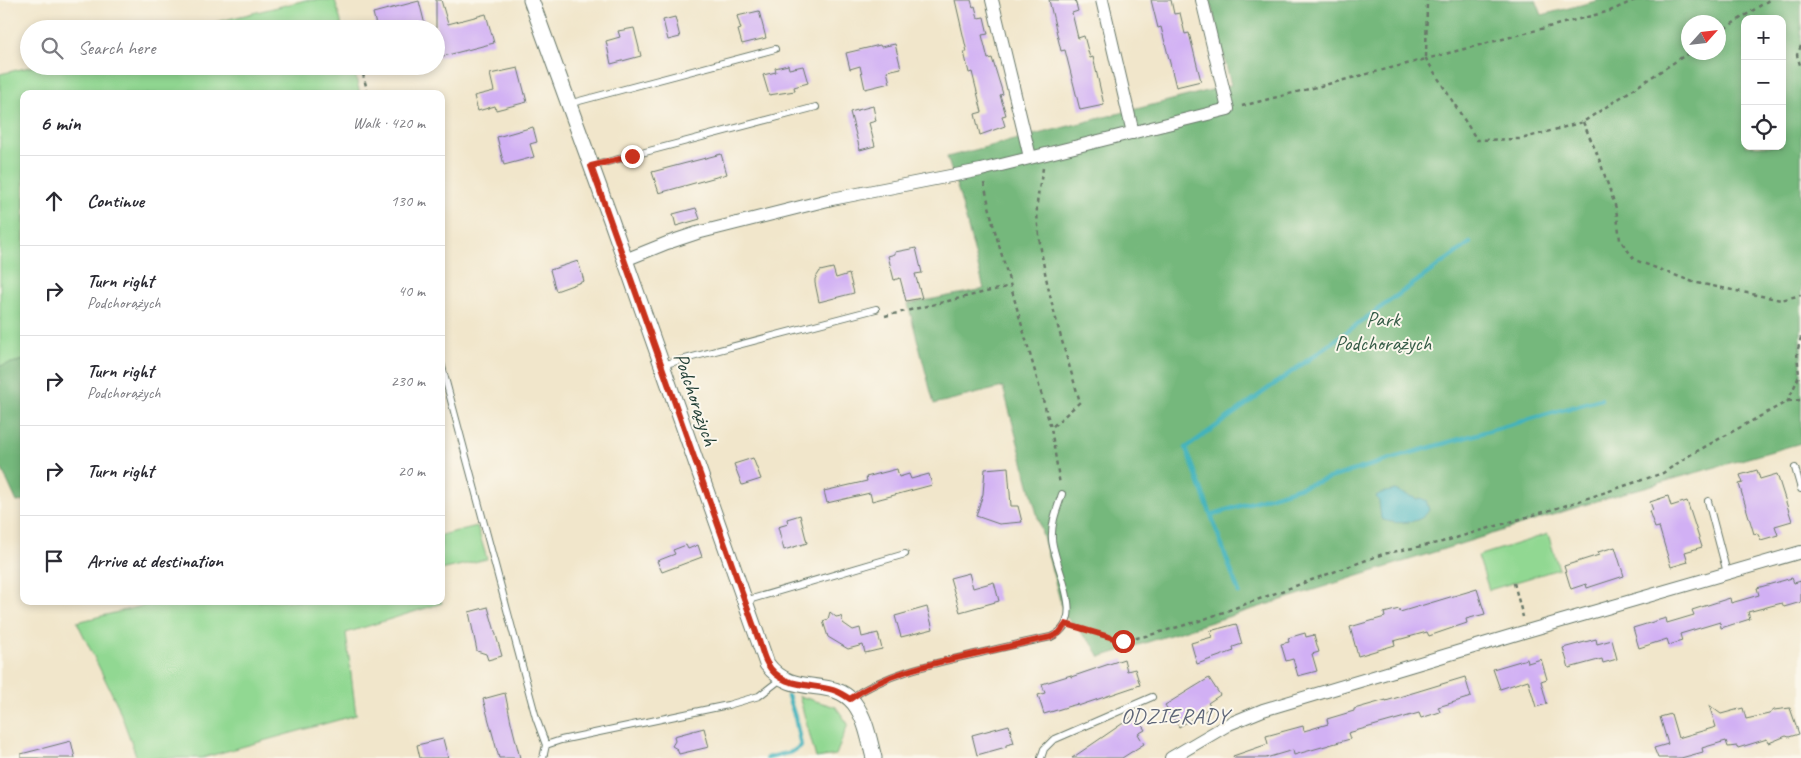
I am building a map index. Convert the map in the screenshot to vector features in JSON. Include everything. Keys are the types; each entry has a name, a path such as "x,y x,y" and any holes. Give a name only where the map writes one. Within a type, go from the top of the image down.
{"street":[{"name":"Podchorążych","path":"531,0 768,664 781,679"},
{"path":"992,0 1030,157"},
{"path":"1102,0 1133,133"},
{"path":"625,260 697,233 832,199 981,170 1228,110 1202,0"},
{"path":"1171,758 1229,724 1263,710 1801,552"},
{"path":"781,679 799,685 832,689 850,699 867,729 874,758"}],"lane":[{"path":"568,104 775,49"},
{"path":"591,166 816,107"},
{"path":"662,365 874,309"},
{"path":"445,378 536,718 546,745 543,758"},
{"path":"1795,468 1801,489"},
{"path":"850,699 876,683 921,667 1051,637 1059,633 1066,624 1069,611 1052,540 1053,523 1062,494"},
{"path":"1708,500 1728,573"},
{"path":"745,601 904,554"},
{"path":"546,745 560,740 728,705 759,696 781,679"},
{"path":"1042,758 1044,749 1053,740 1152,697"}],"path":[{"path":"1427,0 1426,59 1477,140 1521,139 1584,122 1681,58"},
{"path":"1228,110 1610,11 1635,0"},
{"path":"1726,28 1770,0"},
{"path":"1801,46 1796,55 1801,68"},
{"path":"363,75 367,90"},
{"path":"1584,122 1616,208 1620,240 1635,260 1693,282 1781,300 1801,295"},
{"path":"1045,154 1037,211 1044,268 1080,402 1051,428"},
{"path":"981,170 993,224 1051,428 1062,494"},
{"path":"874,309 875,318 1011,286"},
{"path":"1788,401 1799,376 1797,353 1801,337"},
{"path":"1066,624 1123,641 1199,621 1384,554 1442,542 1564,506 1663,473 1788,401 1801,400"},
{"path":"1514,582 1527,631"}],"green space":[{"path":"306,0 335,0 341,20 225,20"},
{"name":"Park Podchorążych","path":"1210,0 1536,0 1542,15 1600,0 1801,0 1801,443 1613,496 1100,657 1093,645 1064,615 1003,387 934,404 908,304 984,289 959,193 947,157 1231,85"},
{"path":"20,69 20,75 355,75 359,90 20,90 20,361 0,366 0,74"},
{"path":"20,361 20,502 17,502 0,465 0,366"},
{"path":"477,526 487,559 445,569 445,534"},
{"path":"1548,534 1559,569 1489,590 1478,556"},
{"path":"147,605 436,605 346,633 356,715 202,758 137,758 118,706 77,622"},
{"path":"799,696 836,707 848,724 836,755 816,758"}],"water":[{"path":"1395,490 1417,499 1426,500 1429,510 1420,519 1414,521 1400,523 1381,519 1379,502 1376,496"}],"building":[{"path":"436,0 441,0 448,24 486,14 494,43 445,56 445,20 436,20"},
{"path":"955,0 971,0 973,7 975,6 978,18 984,17 988,34 982,35 988,59 992,58 1003,94 1000,95 1006,115 1002,116 1005,126 980,135 975,114 982,112 972,72 969,73 964,52 967,52"},
{"path":"1049,0 1075,0 1078,11 1072,13 1078,38 1084,36 1090,58 1093,57 1104,105 1080,110 1065,50 1061,51"},
{"path":"1151,0 1171,0 1174,14 1180,13 1185,34 1189,33 1201,81 1176,87 1161,27 1158,28"},
{"path":"419,1 424,20 375,20 373,13"},
{"path":"759,11 766,38 742,44 738,30 741,29 737,16"},
{"path":"675,17 680,37 668,40 663,20"},
{"path":"634,28 641,56 611,64 606,41 620,37 618,31"},
{"path":"895,44 901,68 887,71 890,83 865,89 860,66 850,69 846,53 880,45 881,47"},
{"path":"788,65 789,69 803,66 808,83 794,87 795,91 769,95 763,75 776,72 775,68"},
{"path":"518,68 527,102 496,110 495,106 478,111 474,96 494,91 490,74"},
{"path":"873,106 876,121 869,123 875,146 860,150 850,112"},
{"path":"533,127 537,142 530,144 534,157 504,165 497,137"},
{"path":"721,154 727,174 659,193 652,172"},
{"path":"696,208 700,219 676,226 673,214"},
{"path":"916,248 922,273 915,274 922,298 906,301 900,278 894,280 888,256 895,254 895,252"},
{"path":"578,261 584,281 556,291 550,270"},
{"path":"833,268 836,278 849,274 854,293 819,302 815,279 820,271"},
{"path":"753,458 761,479 742,485 734,464"},
{"path":"1008,467 1011,506 1018,506 1022,522 999,524 976,516 983,494 985,469"},
{"path":"897,469 899,477 909,474 911,479 929,474 932,485 872,501 870,493 827,503 824,491 867,481 866,477"},
{"path":"1757,470 1760,479 1777,474 1792,521 1775,526 1778,535 1761,540 1757,533 1754,534 1739,484 1743,483 1740,475"},
{"path":"1668,496 1671,506 1687,501 1702,547 1685,552 1688,562 1671,567 1659,527 1655,528 1649,511 1653,510 1650,502"},
{"path":"800,515 807,543 784,550 778,527 788,524 787,519"},
{"path":"686,545 688,549 698,545 702,557 662,572 657,561 675,554 673,550"},
{"path":"1615,547 1624,576 1587,588 1586,584 1571,589 1564,566 1599,555 1598,552"},
{"path":"969,573 973,588 994,582 999,601 960,612 950,578"},
{"path":"1792,578 1794,583 1801,581 1801,602 1784,607 1782,603 1748,612 1750,619 1721,628 1720,622 1680,634 1682,641 1669,645 1667,639 1639,648 1633,628 1666,618 1667,623 1694,615 1692,610 1730,598 1731,603 1759,595 1757,588"},
{"path":"1477,589 1485,614 1466,619 1467,623 1429,636 1427,632 1394,641 1395,645 1358,656 1350,627 1385,617 1384,613 1399,609 1400,612"},
{"path":"488,607 502,656 488,660 486,654 477,651 469,612"},
{"path":"927,607 933,629 901,637 895,616"},
{"path":"830,612 836,617 841,616 843,623 853,630 860,628 862,637 878,633 882,649 865,653 863,645 848,649 828,637 823,621 828,619"},
{"path":"1236,624 1242,644 1233,647 1234,651 1197,664 1191,643 1212,637 1210,631"},
{"path":"1305,633 1306,637 1314,635 1319,652 1312,654 1317,671 1298,676 1293,659 1286,661 1281,644 1289,642 1288,638"},
{"path":"1596,639 1597,644 1612,640 1617,659 1603,663 1602,659 1569,668 1563,648"},
{"path":"1124,659 1127,671 1135,669 1140,685 1078,706 1078,704 1044,714 1038,695 1045,693 1042,684 1071,675 1071,677"},
{"path":"1527,659 1528,663 1541,659 1547,679 1541,681 1547,704 1536,707 1528,680 1500,689 1493,669"},
{"path":"1465,677 1471,697 1438,707 1440,712 1421,718 1419,713 1348,733 1350,739 1294,755 1293,750 1266,758 1234,758 1233,756 1268,744 1266,736 1303,726 1304,731 1328,724 1327,719 1354,711 1354,709"},
{"path":"1209,678 1220,695 1208,703 1211,707 1179,727 1165,705"},
{"path":"505,693 520,758 499,758 483,699"},
{"path":"1709,705 1721,714 1743,708 1746,719 1769,714 1774,710 1790,708 1799,734 1786,736 1769,743 1767,739 1738,748 1737,746 1728,747 1726,741 1702,748 1703,752 1681,758 1658,758 1654,748 1668,744 1660,717 1671,714 1678,738 1716,727"},
{"path":"1135,715 1145,730 1138,734 1144,744 1122,758 1072,758"},
{"path":"1009,725 1014,743 977,755 972,735"},
{"path":"704,728 709,747 679,754 677,749 672,746 675,741 674,736"},
{"path":"443,739 448,758 420,758 417,745"},
{"path":"71,741 75,758 21,758 21,754"}],"waterway":[{"path":"1211,515 1186,448 1470,243"},
{"path":"1239,593 1211,515 1407,454 1601,399"},
{"path":"767,758 792,752 801,746 788,696"}],"district":[{"name":"ODZIERADY","path":"1175,715"}],"route":[{"path":"632,156 591,166 758,638 773,672 781,679 790,683 832,689 850,699 876,683 921,667 1051,637 1064,629 1066,624 1123,641"}]}
